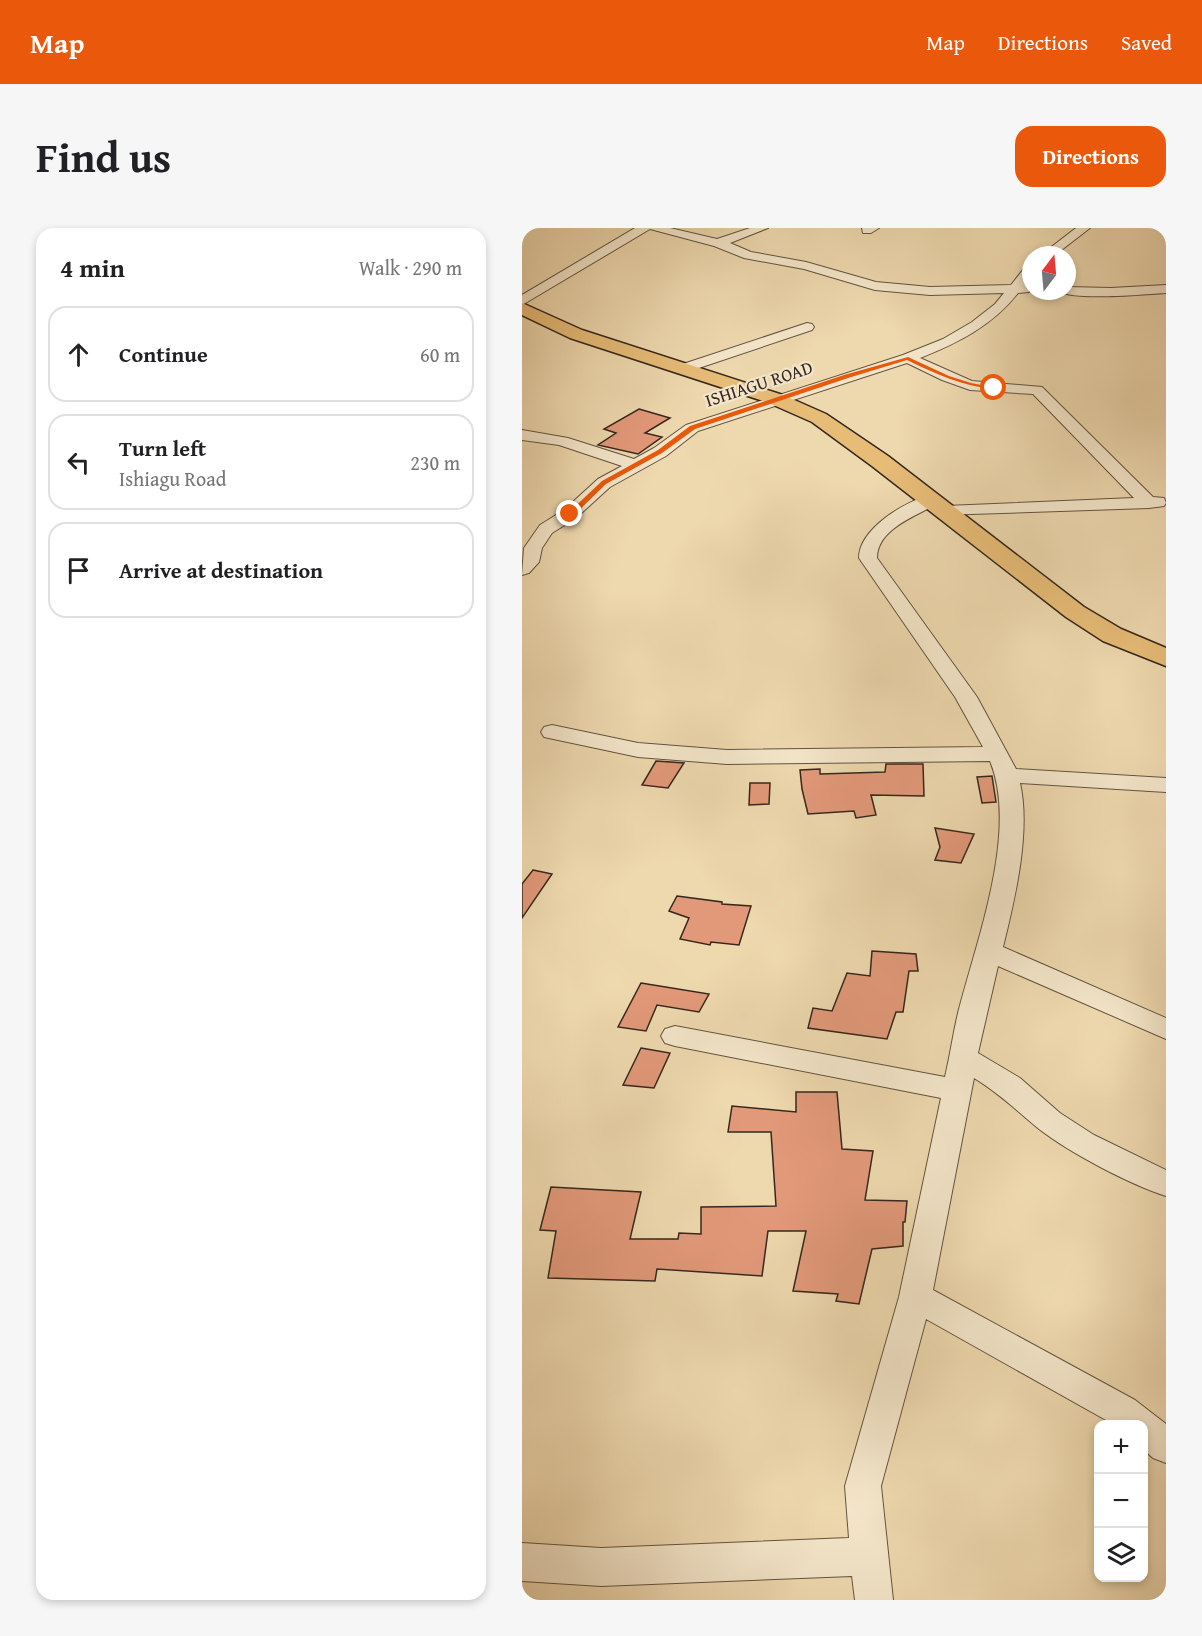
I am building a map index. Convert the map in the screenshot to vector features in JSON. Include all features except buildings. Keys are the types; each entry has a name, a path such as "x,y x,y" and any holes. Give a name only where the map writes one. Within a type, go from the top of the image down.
{"main road":[{"path":"522,308 576,334 776,399 819,418 837,429 1076,612 1112,635 1166,658"}],"street":[{"path":"522,301 644,228"},
{"path":"655,228 718,243 748,255 806,266 883,288 930,291 1022,289"},
{"path":"718,243 762,228"},
{"path":"1059,246 1084,228"},
{"name":"ISHIAGU ROAD","path":"522,569 532,558 532,548 546,529 570,514 604,483 660,452 692,428 908,358 948,342 1000,307 1022,279"},
{"path":"1076,291 1166,289"},
{"path":"682,369 807,327"},
{"path":"908,358 947,377 970,385 1037,390 1157,502"},
{"path":"522,435 562,441 635,465"},
{"path":"874,1600 862,1486 915,1297 972,1014 998,917 1011,836 1002,765 966,697 868,558 866,551 868,543 884,528 938,506 1157,502"},
{"path":"552,732 638,750 727,757 1002,765 1166,784"},
{"path":"989,951 1166,1029"},
{"path":"675,1036 958,1090"},
{"path":"964,1058 1010,1086 1050,1121 1083,1143 1166,1184"},
{"path":"915,1297 1079,1386 1123,1411 1133,1420"},
{"path":"1148,1432 1166,1446"},
{"path":"522,1562 601,1567 870,1556"}],"route":[{"path":"570,514 604,483 660,452 692,428 846,376 908,358 947,377 970,385 994,388"}]}
